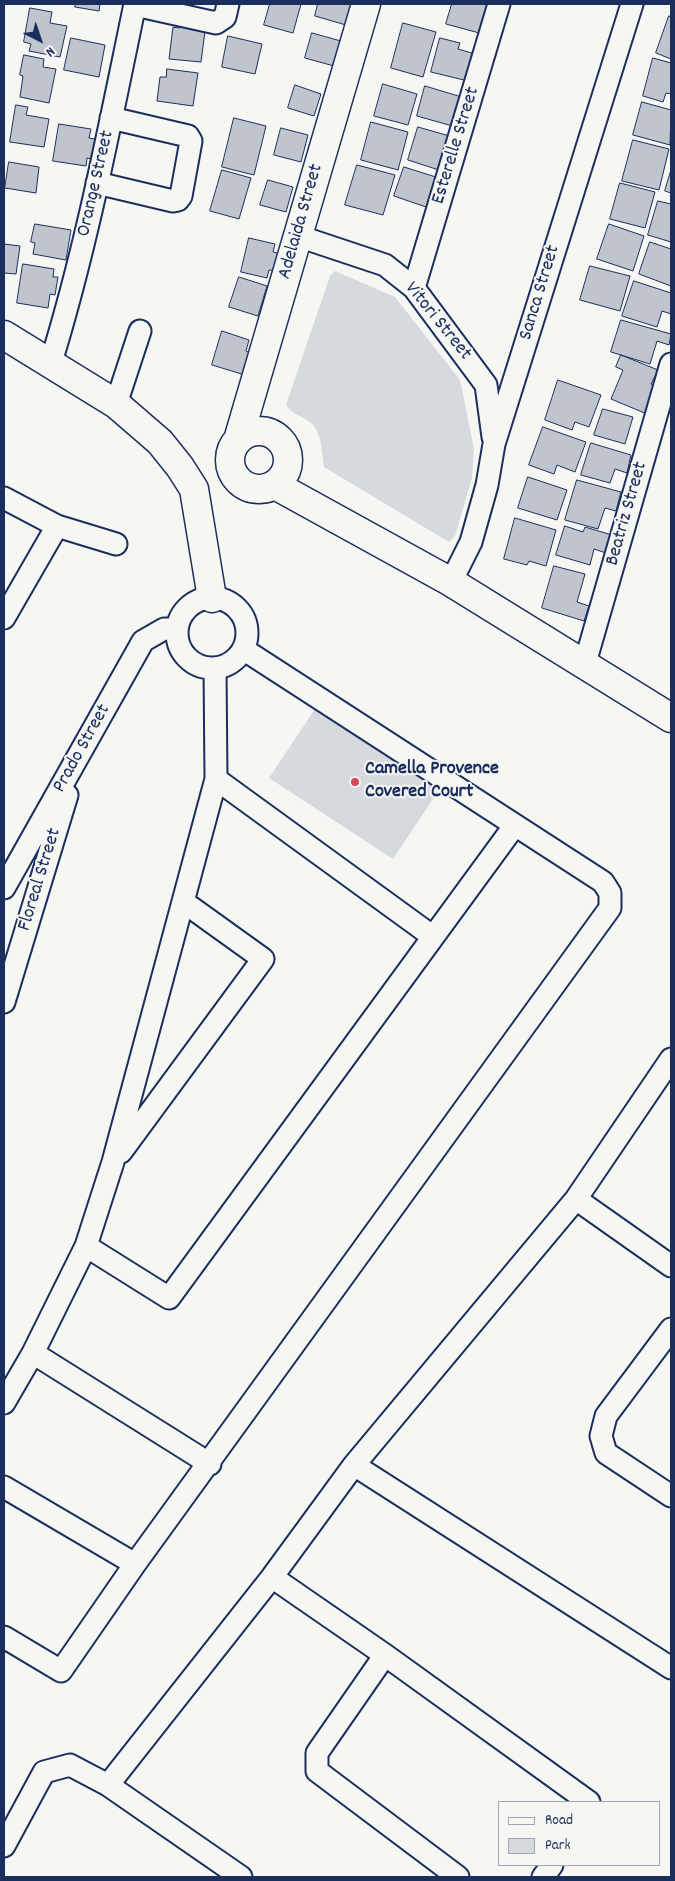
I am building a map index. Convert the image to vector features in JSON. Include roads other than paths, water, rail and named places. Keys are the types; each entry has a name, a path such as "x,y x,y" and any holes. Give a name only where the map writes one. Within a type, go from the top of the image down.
{"street":[{"path":"135,4 216,23 225,17 228,4"},
{"name":"Orange Street","path":"51,362 70,298 98,183 135,4"},
{"name":"Adelaida Street","path":"238,440 366,4"},
{"name":"Esterelle Street","path":"414,288 499,4"},
{"name":"Sanca Street","path":"451,582 471,542 487,485 494,444 632,4"},
{"path":"98,183 173,201 178,200 182,196 191,141 188,136 111,118"},
{"name":"Vitori Street","path":"298,236 385,265 414,288 486,385 494,444"},
{"path":"116,404 140,331"},
{"path":"4,335 51,362 116,404 160,442 180,467 194,490 212,598"},
{"name":"Beatriz Street","path":"585,663 671,364"},
{"path":"255,431 274,435 282,441 287,450 289,460 282,478 275,485 260,490 246,487 235,477 231,470 230,454 238,440 255,431"},
{"path":"194,490 231,470"},
{"path":"275,485 451,582 585,663 671,718"},
{"path":"4,498 57,526 116,544"},
{"path":"4,618 57,526"},
{"path":"212,598 224,600 235,606 242,615 246,626 247,638 244,648 227,665 215,668 197,664 182,653 177,641 180,617 188,607 199,600 212,598"},
{"name":"Prado Street","path":"4,888 143,641 164,629 177,629"},
{"path":"4,1636 61,1670 135,1564 210,1464 610,908 610,893 603,882 244,648"},
{"path":"4,1403 33,1354 86,1246 113,1162 216,779 215,668"},
{"name":"Floreal Street","path":"4,1002 78,759"},
{"path":"216,779 432,936"},
{"path":"86,1246 169,1298 515,824"},
{"path":"113,1162 263,959 184,903"},
{"path":"108,1785 272,1577 354,1465 576,1199 663,1086 671,1059"},
{"path":"576,1199 671,1266"},
{"path":"671,1329 606,1416 601,1436 606,1454 671,1496"},
{"path":"33,1354 210,1464"},
{"path":"354,1465 671,1668"},
{"path":"4,1487 135,1564"},
{"path":"272,1577 385,1655 588,1801"},
{"path":"385,1655 317,1752 317,1771 458,1877"},
{"path":"4,1846 44,1772 70,1765 108,1785 242,1877"},
{"path":"543,1877 551,1866"}],"place":[{"name":"Camella Provence Covered Court","path":"355,782"}]}
